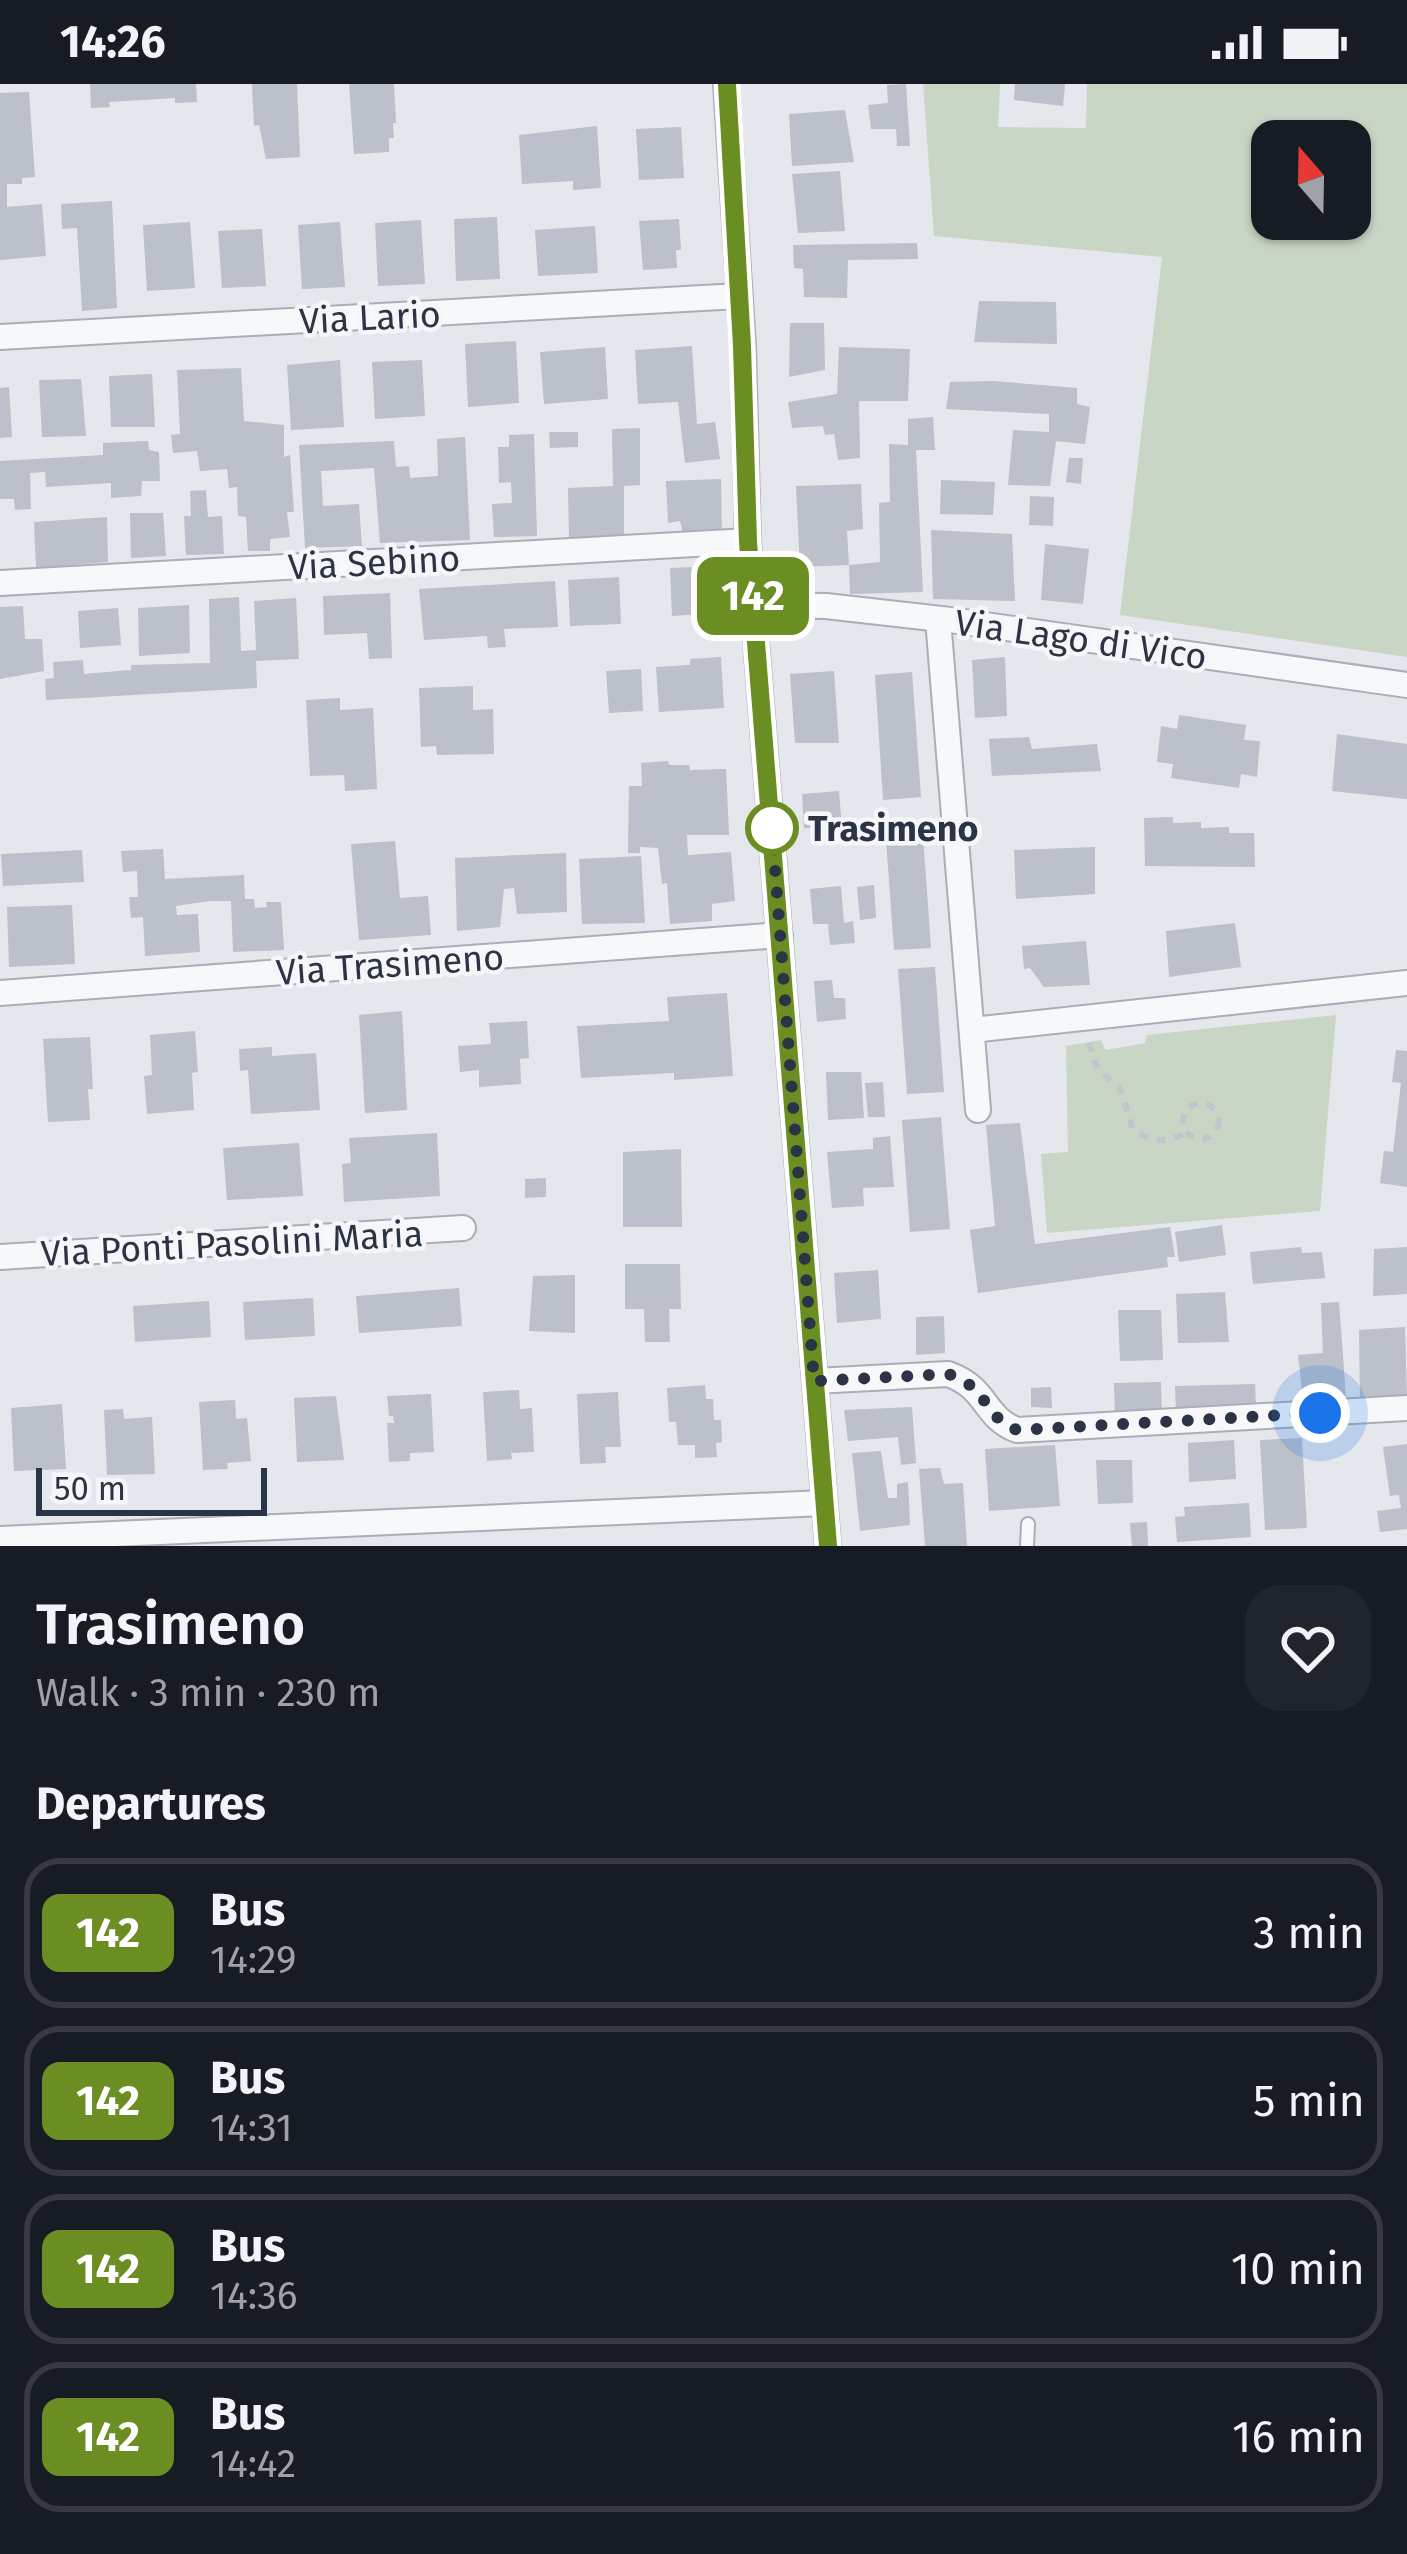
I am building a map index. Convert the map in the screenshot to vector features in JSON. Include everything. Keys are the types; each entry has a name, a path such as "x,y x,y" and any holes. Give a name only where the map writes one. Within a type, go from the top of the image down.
{"street":[{"path":"727,84 748,542 828,1546"},
{"name":"Via Lario","path":"0,337 740,296"},
{"name":"Via Sebino","path":"0,584 748,542"},
{"name":"Via Lago di Vico","path":"754,605 826,606 938,619 1407,686"},
{"path":"938,619 978,1110"},
{"name":"Via Trasimeno","path":"0,993 780,935"},
{"path":"972,1030 1407,983"},
{"name":"Via Ponti Pasolini Maria","path":"0,1257 463,1228"},
{"path":"814,1381 948,1374 969,1381 996,1418 1017,1430 1407,1408"},
{"path":"0,1539 824,1503"}],"lane":[{"path":"1027,1546 1028,1524"}],"path":[{"path":"1089,1034 1098,1070 1120,1088 1133,1129 1156,1140 1187,1133"},
{"path":"1202,1103 1216,1112 1219,1124 1209,1138 1197,1139 1187,1133 1183,1122 1190,1107 1202,1103"}],"green space":[{"path":"923,84 1000,84 998,127 1086,128 1087,84 1407,84 1407,657 1120,615 1162,257 934,236"},
{"path":"1336,1015 1320,1211 1047,1233 1041,1154 1068,1152 1066,1046 1101,1040 1106,1050 1145,1043 1147,1035"}],"building":[{"path":"90,84 196,84 197,102 175,103 175,98 109,102 110,107 91,108"},
{"path":"252,84 297,84 300,157 266,159 259,125 254,126"},
{"path":"349,84 394,84 396,123 389,152 354,154"},
{"path":"906,84 910,146 897,146 896,129 871,129 868,105 888,103 887,85"},
{"path":"1015,84 1065,84 1063,106 1014,100"},
{"path":"29,92 35,177 22,178 22,184 7,184 7,207 42,204 46,256 0,260 0,93"},
{"path":"845,110 854,162 792,166 789,114"},
{"path":"597,126 601,188 573,190 573,181 522,184 519,135"},
{"path":"681,127 684,178 639,180 636,129"},
{"path":"840,171 845,231 798,233 792,174"},
{"path":"112,201 117,308 82,311 77,228 62,229 61,204"},
{"path":"497,217 500,279 456,281 454,219"},
{"path":"679,219 677,268 643,270 639,221"},
{"path":"421,220 425,284 378,286 375,223"},
{"path":"190,222 195,288 147,291 143,225"},
{"path":"340,222 345,287 302,289 298,225"},
{"path":"595,226 598,273 538,276 535,230"},
{"path":"262,229 266,286 222,288 218,231"},
{"path":"917,243 918,259 848,260 847,298 804,297 803,269 794,268 793,245"},
{"path":"979,301 1056,302 1057,344 974,342"},
{"path":"790,323 824,323 825,370 789,377"},
{"path":"516,341 519,403 468,407 465,344"},
{"path":"692,346 697,424 715,422 720,459 685,463 678,402 638,404 635,350"},
{"path":"605,347 608,399 544,404 540,352"},
{"path":"839,347 910,349 908,401 859,401 860,458 838,460 834,434 825,435 823,426 792,428 788,402 837,394"},
{"path":"340,360 344,427 291,430 287,365"},
{"path":"422,360 425,416 375,419 372,362"},
{"path":"241,368 244,421 284,425 284,457 290,455 294,512 287,512 290,537 270,539 270,551 248,551 246,517 238,516 237,487 229,488 227,469 200,471 197,451 173,453 171,435 180,434 177,370"},
{"path":"152,374 155,427 111,427 109,376"},
{"path":"81,379 86,436 42,437 39,380"},
{"path":"950,382 1077,388 1077,404 1090,407 1085,444 1056,441 1050,486 1008,485 1013,430 1049,432 1049,414 946,409"},
{"path":"9,387 12,437 0,438 0,388"},
{"path":"933,417 935,450 916,450 923,592 850,594 849,565 880,562 879,503 890,502 889,444 908,445 908,419"},
{"path":"640,428 640,485 624,486 624,538 569,539 568,488 613,486 612,429"},
{"path":"549,432 578,432 578,447 550,448"},
{"path":"534,434 537,536 494,537 492,504 512,503 511,482 499,483 498,447 509,447 509,435"},
{"path":"465,437 470,540 380,543 374,468 321,471 323,506 359,504 362,546 305,548 299,445 394,441 396,467 409,466 410,478 438,476 437,439"},
{"path":"148,441 149,450 159,452 160,481 142,481 141,496 111,498 111,483 46,487 45,472 30,473 31,509 15,510 14,499 0,499 0,461 103,455 103,443"},
{"path":"1069,458 1083,458 1081,484 1066,482"},
{"path":"721,479 722,537 685,541 680,521 668,523 666,481"},
{"path":"941,480 995,482 993,515 940,514"},
{"path":"861,484 863,529 847,531 849,565 800,567 796,486"},
{"path":"206,490 208,517 222,516 224,554 186,555 184,516 191,516 190,491"},
{"path":"1030,496 1054,497 1053,526 1029,525"},
{"path":"130,513 163,513 166,556 131,558"},
{"path":"107,517 108,562 36,568 34,522"},
{"path":"931,530 1012,534 1015,601 933,599"},
{"path":"1045,544 1089,549 1083,604 1041,600"},
{"path":"716,566 719,613 672,616 670,568"},
{"path":"619,577 621,624 570,626 568,580"},
{"path":"555,581 558,627 504,629 506,647 488,648 487,636 424,640 419,589"},
{"path":"390,593 392,658 369,659 367,633 324,635 323,596"},
{"path":"239,597 241,651 256,650 254,601 296,598 299,659 256,661 257,688 46,700 45,679 54,678 53,662 83,660 84,674 131,670 131,665 210,663 209,599"},
{"path":"189,605 190,653 139,656 138,608"},
{"path":"23,606 25,639 42,639 44,671 0,679 0,607"},
{"path":"118,608 121,645 80,648 78,611"},
{"path":"721,657 724,708 659,712 656,667"},
{"path":"1005,657 1007,716 975,718 972,660"},
{"path":"641,669 643,711 609,713 606,671"},
{"path":"834,671 839,743 795,743 790,674"},
{"path":"912,672 921,797 883,800 875,675"},
{"path":"473,686 473,710 493,709 494,754 437,755 436,746 421,747 419,688"},
{"path":"340,698 340,710 373,708 377,789 345,791 344,775 310,776 306,700"},
{"path":"1179,715 1246,725 1244,740 1260,741 1257,777 1241,774 1239,788 1171,778 1173,764 1157,762 1161,726 1177,729"},
{"path":"1337,734 1407,744 1407,799 1332,791"},
{"path":"1029,737 1032,749 1097,744 1101,771 992,776 989,739"},
{"path":"668,761 669,765 689,765 690,770 726,769 729,835 687,835 688,855 731,852 735,901 712,904 712,921 670,924 658,848 640,847 640,853 628,853 629,786 642,786 641,763"},
{"path":"839,791 842,828 804,828 802,794"},
{"path":"1173,817 1173,823 1201,822 1201,828 1229,827 1229,833 1254,833 1255,867 1145,866 1144,818"},
{"path":"922,822 931,948 894,950 885,825"},
{"path":"395,841 400,898 428,896 431,935 359,940 351,844"},
{"path":"1095,847 1095,894 1016,899 1014,850"},
{"path":"163,849 165,879 244,875 245,899 254,899 255,908 281,902 284,950 233,952 231,901 210,901 176,906 177,915 198,914 200,952 145,956 143,917 131,918 129,897 138,897 137,871 123,872 121,851"},
{"path":"82,850 84,882 3,886 1,854"},
{"path":"566,853 567,912 517,914 514,888 504,889 500,927 457,931 455,858"},
{"path":"641,856 645,923 582,924 579,859"},
{"path":"874,885 876,918 860,920 857,887"},
{"path":"841,886 844,923 853,921 855,943 830,945 828,924 813,924 810,889"},
{"path":"72,905 75,964 9,967 7,907"},
{"path":"1235,923 1241,967 1169,977 1166,931"},
{"path":"1086,941 1090,985 1044,987 1030,968 1024,969 1022,946"},
{"path":"935,967 944,1092 907,1094 898,969"},
{"path":"832,980 834,998 845,998 846,1019 817,1022 814,981"},
{"path":"727,993 733,1076 674,1080 674,1073 581,1078 577,1026 669,1021 667,997"},
{"path":"402,1011 407,1110 365,1113 359,1015"},
{"path":"527,1021 529,1058 520,1059 521,1084 479,1087 479,1070 460,1072 458,1046 491,1044 489,1023"},
{"path":"195,1031 194,1110 147,1114 144,1076 152,1075 150,1035"},
{"path":"90,1037 90,1120 48,1122 43,1039"},
{"path":"272,1047 272,1056 316,1053 320,1110 251,1114 248,1070 240,1071 239,1049"},
{"path":"1396,1050 1407,1051 1407,1187 1380,1183 1384,1151 1393,1152 1401,1083 1392,1082"},
{"path":"826,1072 861,1072 864,1118 828,1120"},
{"path":"883,1082 885,1117 868,1117 865,1083"},
{"path":"941,1117 950,1229 910,1232 902,1120"},
{"path":"1020,1123 1035,1244 1170,1227 1175,1257 1167,1257 1168,1267 978,1293 970,1230 995,1226 986,1125"},
{"path":"437,1133 440,1196 344,1202 342,1164 351,1163 349,1138"},
{"path":"890,1136 894,1187 863,1188 864,1206 832,1208 827,1152 873,1149 873,1138"},
{"path":"299,1143 303,1196 227,1200 223,1148"},
{"path":"681,1149 682,1227 623,1227 623,1152"},
{"path":"546,1178 546,1197 525,1198 525,1179"},
{"path":"1222,1225 1226,1255 1179,1262 1175,1232"},
{"path":"1301,1247 1302,1253 1322,1252 1325,1278 1253,1284 1250,1252"},
{"path":"1407,1247 1407,1294 1373,1296 1374,1249"},
{"path":"625,1264 680,1264 681,1309 669,1309 670,1342 645,1342 644,1309 625,1309"},
{"path":"878,1270 881,1319 837,1323 834,1273"},
{"path":"575,1275 575,1333 529,1331 533,1276"},
{"path":"459,1288 462,1326 359,1333 356,1296"},
{"path":"1225,1292 1229,1342 1178,1343 1176,1294"},
{"path":"313,1298 315,1336 245,1340 243,1302"},
{"path":"209,1301 211,1337 135,1342 133,1306"},
{"path":"1339,1302 1346,1397 1303,1400 1298,1355 1323,1353 1321,1303"},
{"path":"1118,1310 1161,1310 1163,1360 1120,1361"},
{"path":"944,1316 945,1353 916,1355 916,1317"},
{"path":"1405,1327 1407,1399 1360,1402 1359,1330"},
{"path":"1161,1382 1162,1418 1115,1419 1114,1383"},
{"path":"1255,1384 1256,1408 1176,1411 1175,1386"},
{"path":"705,1385 706,1399 713,1399 714,1420 721,1420 722,1442 716,1443 717,1457 695,1458 695,1445 678,1445 676,1422 669,1422 667,1388"},
{"path":"1051,1387 1052,1408 1031,1407 1031,1388"},
{"path":"519,1390 520,1409 532,1408 534,1452 487,1461 483,1392"},
{"path":"618,1392 621,1447 605,1447 606,1463 580,1464 577,1394"},
{"path":"431,1394 434,1452 410,1453 410,1461 389,1462 387,1423 394,1423 387,1396"},
{"path":"336,1396 344,1460 297,1462 294,1398"},
{"path":"235,1400 236,1419 247,1418 251,1461 227,1463 228,1469 203,1470 199,1402"},
{"path":"62,1404 66,1469 14,1471 11,1408"},
{"path":"912,1407 916,1463 901,1465 898,1437 848,1441 844,1410"},
{"path":"123,1409 124,1419 152,1417 155,1474 107,1475 104,1410"},
{"path":"1302,1438 1307,1528 1265,1530 1260,1440"},
{"path":"1234,1440 1236,1479 1189,1482 1188,1443"},
{"path":"1407,1444 1407,1529 1380,1532 1377,1511 1401,1508 1399,1495 1390,1496 1383,1447"},
{"path":"1055,1445 1060,1506 989,1511 985,1449"},
{"path":"881,1451 888,1498 897,1498 897,1484 908,1482 910,1525 860,1531 852,1453"},
{"path":"1096,1460 1132,1460 1133,1503 1098,1504"},
{"path":"940,1468 944,1484 963,1483 967,1546 925,1546 919,1469"},
{"path":"1249,1503 1251,1537 1177,1542 1175,1517 1185,1516 1184,1507"},
{"path":"1147,1522 1148,1546 1132,1546 1130,1523"}],"bus line":[{"name":"142","path":"727,84 748,542 828,1546"}],"place":[{"name":"Trasimeno","path":"772,828"}],"route":[{"path":"772,828 814,1381 948,1374 969,1381 996,1418 1017,1430 1320,1413"}]}
